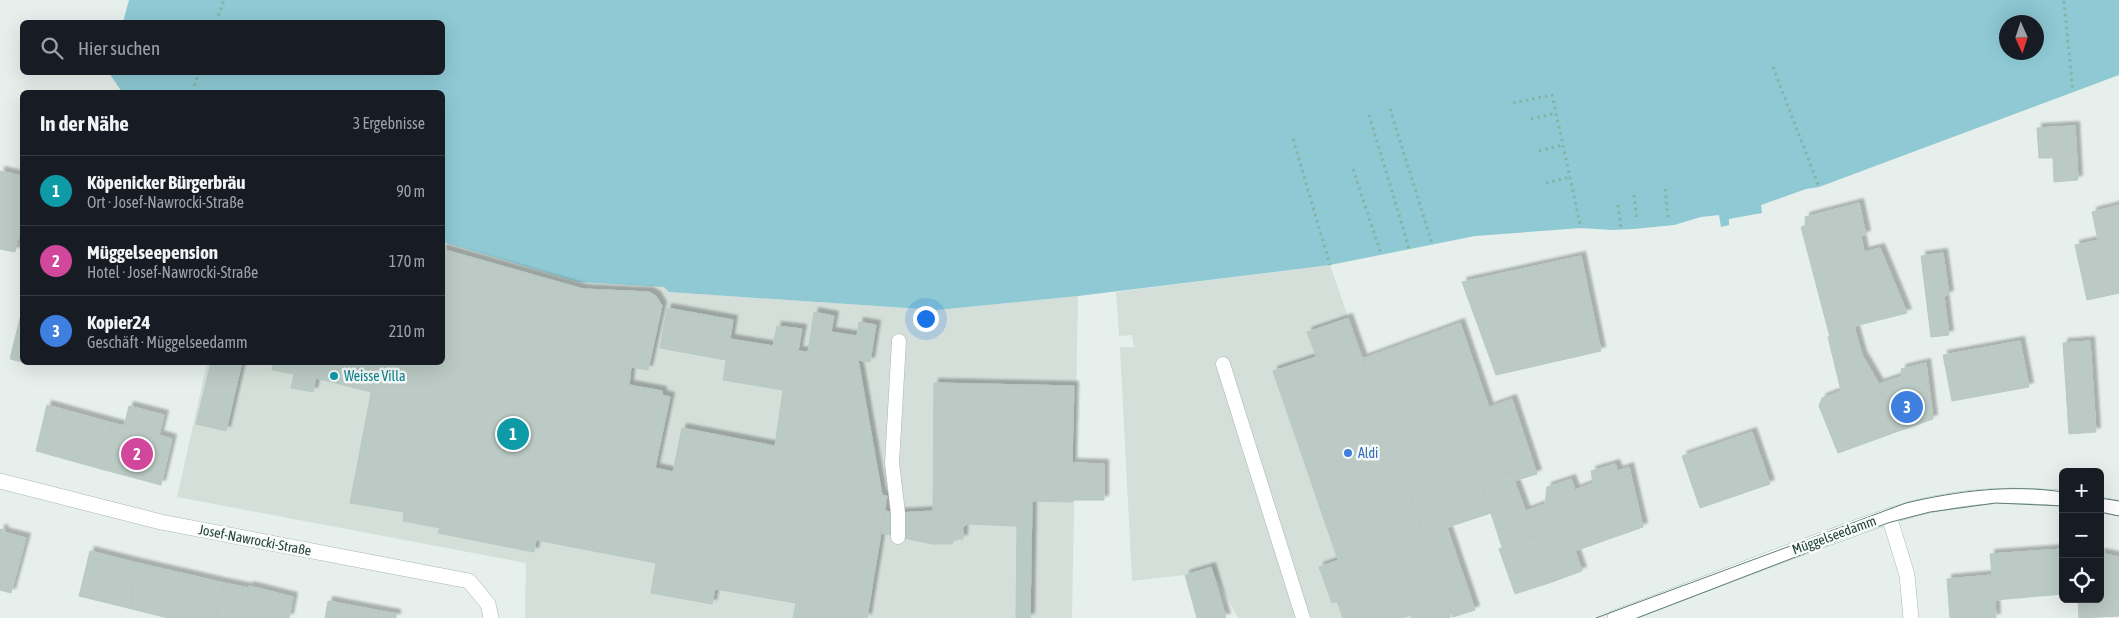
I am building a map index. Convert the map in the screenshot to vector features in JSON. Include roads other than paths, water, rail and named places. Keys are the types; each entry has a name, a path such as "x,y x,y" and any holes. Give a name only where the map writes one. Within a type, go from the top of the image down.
{"street":[{"name":"Josef-Nawrocki-Straße","path":"0,481 161,522 470,581 488,604 491,618"},
{"name":"Müggelseedamm","path":"1615,618 1888,516 1947,501 1980,497 2059,498"},
{"path":"2104,506 2119,508"},
{"path":"1888,516 1907,575 1911,618"}],"lane":[{"path":"898,537 898,513 892,463 899,341"},
{"path":"1223,364 1303,618"}],"water":[{"path":"129,0 2119,0 2119,75 1819,187 1806,189 1761,205 1762,213 1729,219 1729,225 1721,227 1719,215 1701,217 1674,225 1634,229 1581,228 1475,236 1330,265 1078,296 937,310 669,292 664,287 578,282 445,243 445,90 121,90 110,75 445,75 445,20 124,20"}],"tram line":[{"path":"1596,618 1906,503 1984,490 2024,489 2059,492"},
{"path":"2104,499 2119,501"},
{"path":"1637,618 1891,522 1930,512 1996,503 2059,506"},
{"path":"2104,513 2119,516"}],"place":[{"name":"Weisse Villa","path":"334,376"},
{"name":"Kopier24","path":"1907,407"},
{"name":"Köpenicker Bürgerbräu","path":"513,434"},
{"name":"Aldi","path":"1348,453"},
{"name":"Müggelseepension","path":"137,454"}]}
